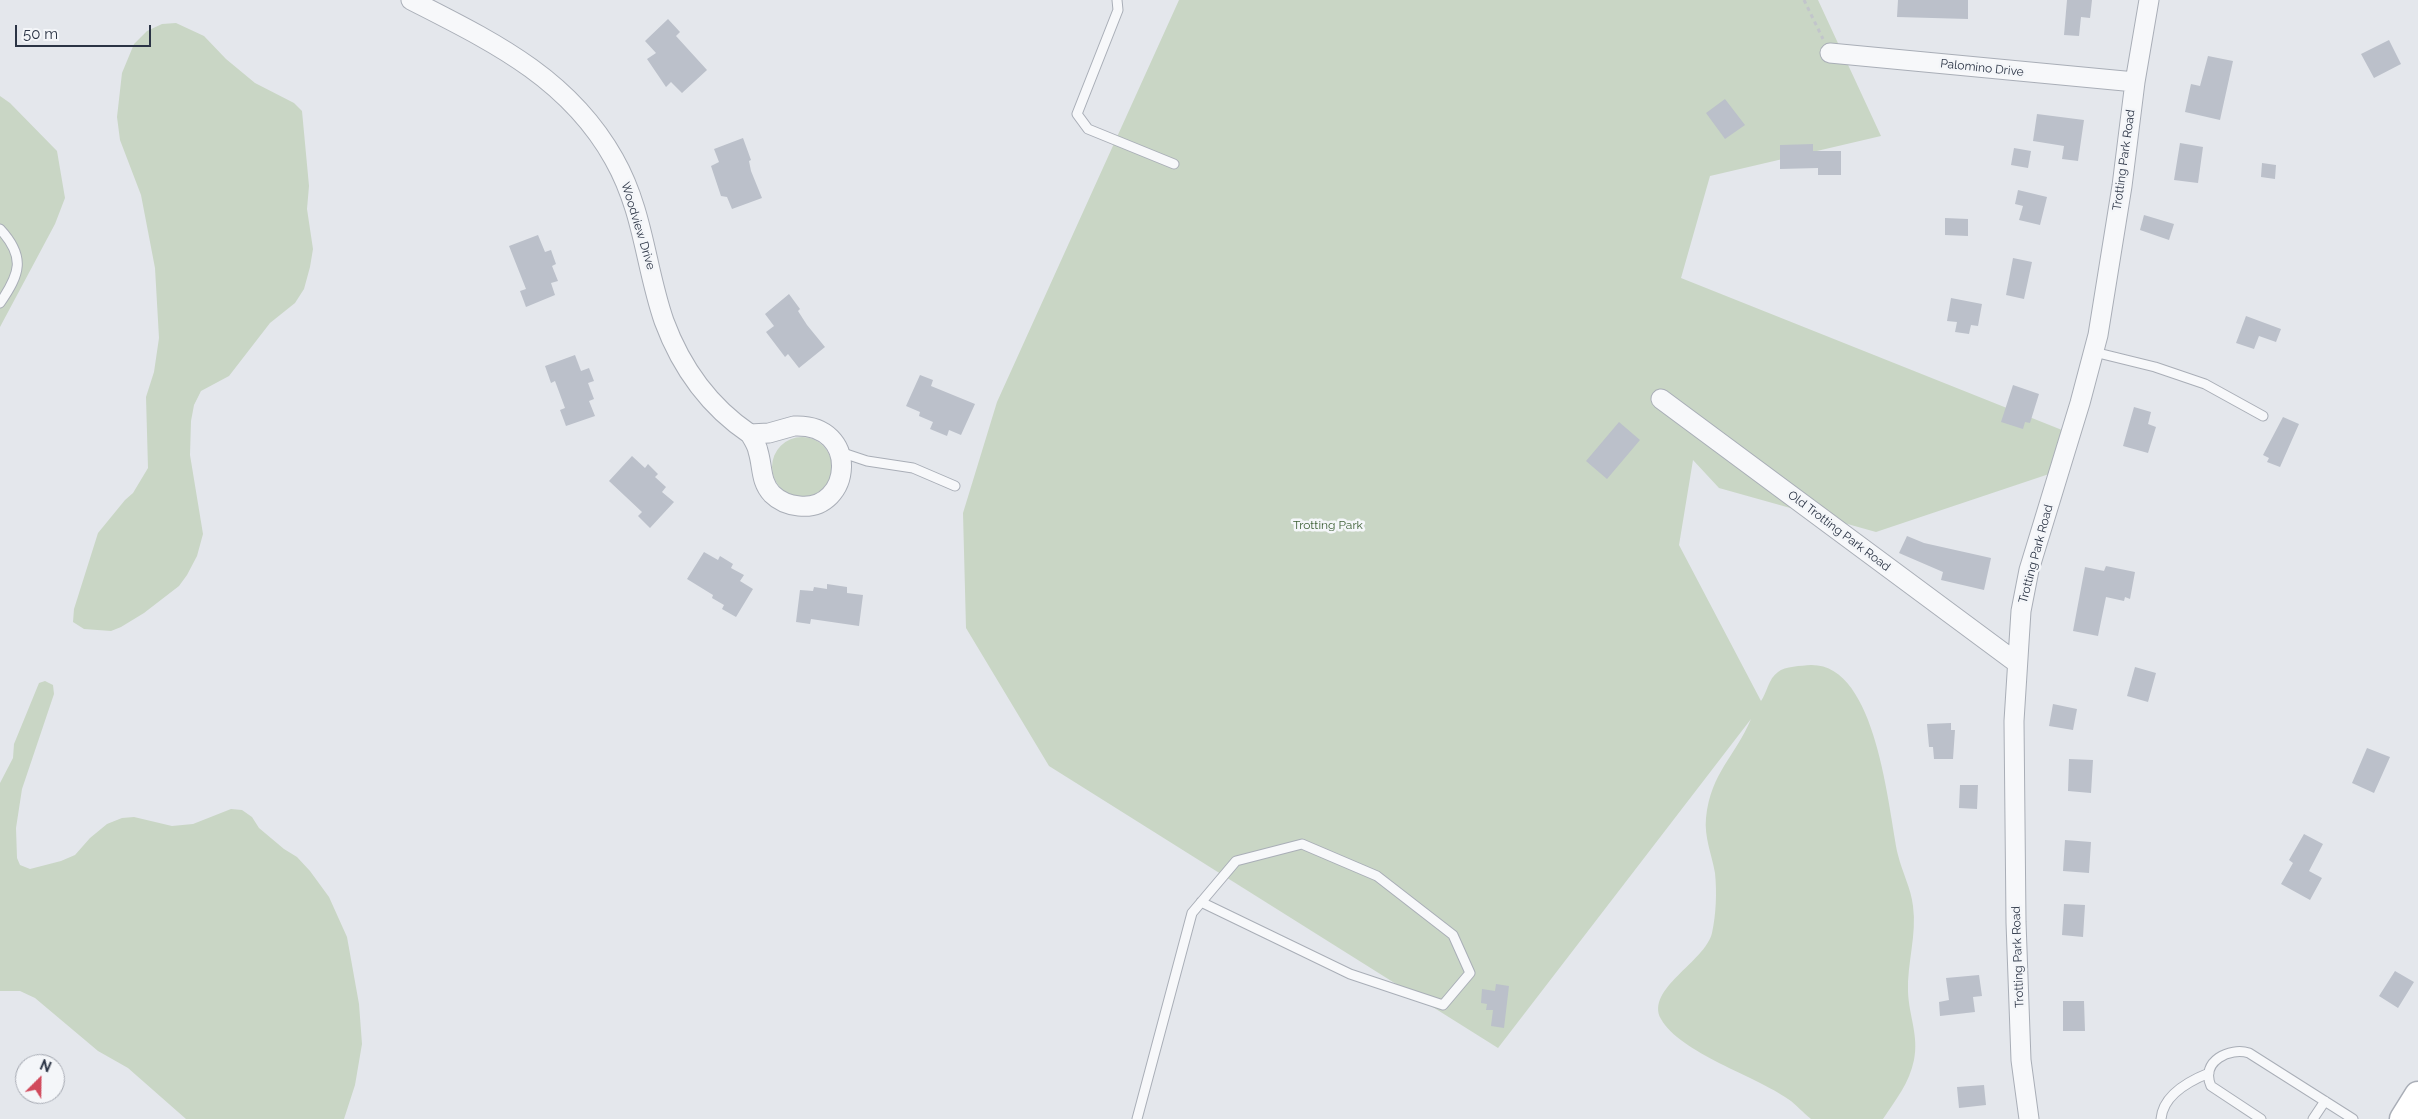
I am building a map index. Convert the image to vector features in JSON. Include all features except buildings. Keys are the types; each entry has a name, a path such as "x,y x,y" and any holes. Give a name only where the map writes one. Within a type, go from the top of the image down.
{"main road":[{"path":"2403,1119 2418,1094"}],"street":[{"name":"Woodview Drive","path":"411,0 502,47 550,82 584,117 613,157 624,178 642,232 664,321 677,349 702,391 726,416 750,434"},
{"name":"Trotting Park Road","path":"2029,1119 2022,1060 2016,922 2014,721 2021,611 2029,570 2094,352 2122,186 2135,82 2149,0"},
{"name":"Palomino Drive","path":"1830,53 2135,82"},
{"name":"Old Trotting Park Road","path":"1661,398 2017,663"},
{"path":"794,426 816,428 826,434 840,452 842,474 832,493 814,505 792,506 777,498 766,486 762,476 758,450 750,434 769,433 794,426"}],"lane":[{"path":"1117,0 1118,10 1077,114 1088,130 1174,164"},
{"path":"0,229 16,250 18,269 12,285 0,303"},
{"path":"2094,352 2155,367 2205,384 2263,416"},
{"path":"840,452 867,461 913,468 955,486"},
{"path":"1137,1119 1192,912 1236,860 1302,844 1377,876 1453,935 1470,973 1443,1005 1350,974 1201,902"},
{"path":"2261,1119 2217,1091 2209,1080 2209,1073 2217,1059 2231,1051 2241,1050 2258,1058 2353,1119"},
{"path":"2161,1119 2162,1108 2167,1101 2194,1079 2209,1073"},
{"path":"2313,1119 2325,1101"}],"path":[{"path":"1804,0 1830,53"}],"green space":[{"name":"Trotting Park","path":"1179,0 1818,0 1881,136 1710,176 1681,278 2072,434 2055,472 1876,532 1719,488 1693,460 1679,545 1761,701 1772,678 1781,670 1811,665 1833,671 1851,688 1865,712 1875,742 1898,855 1910,893 1914,917 1908,992 1915,1034 1914,1060 1905,1084 1883,1119 1811,1119 1791,1101 1774,1090 1684,1043 1661,1019 1658,1008 1661,997 1668,986 1707,944 1712,933 1716,888 1715,873 1706,832 1706,818 1713,788 1718,776 1751,719 1498,1048 1049,766 966,628 963,513 997,402"},
{"path":"176,23 204,36 226,59 255,83 294,103 302,111 309,186 307,209 313,249 304,289 295,303 270,323 229,376 201,391 194,405 191,421 190,455 203,534 197,556 187,575 179,586 144,613 121,627 111,631 84,629 73,622 74,609 98,533 133,493 148,468 146,397 154,372 159,338 155,268 141,195 120,140 117,117 122,73 134,44 147,31 162,24"},
{"path":"0,96 10,103 57,151 65,198 55,224 0,327"},
{"path":"796,437 808,437 819,442 827,450 832,461 830,479 819,492 808,497 796,497 785,492 777,484 772,473 772,461 777,450 785,442"},
{"path":"45,681 53,685 54,694 22,789 16,828 17,858 20,865 30,869 61,861 75,855 90,838 107,824 122,818 134,817 172,826 193,824 231,809 242,810 252,817 259,828 284,849 297,857 310,871 329,897 347,937 359,1004 362,1044 355,1085 344,1119 186,1119 128,1068 98,1051 35,998 20,991 0,991 0,783 13,758 14,744 39,683"}]}
